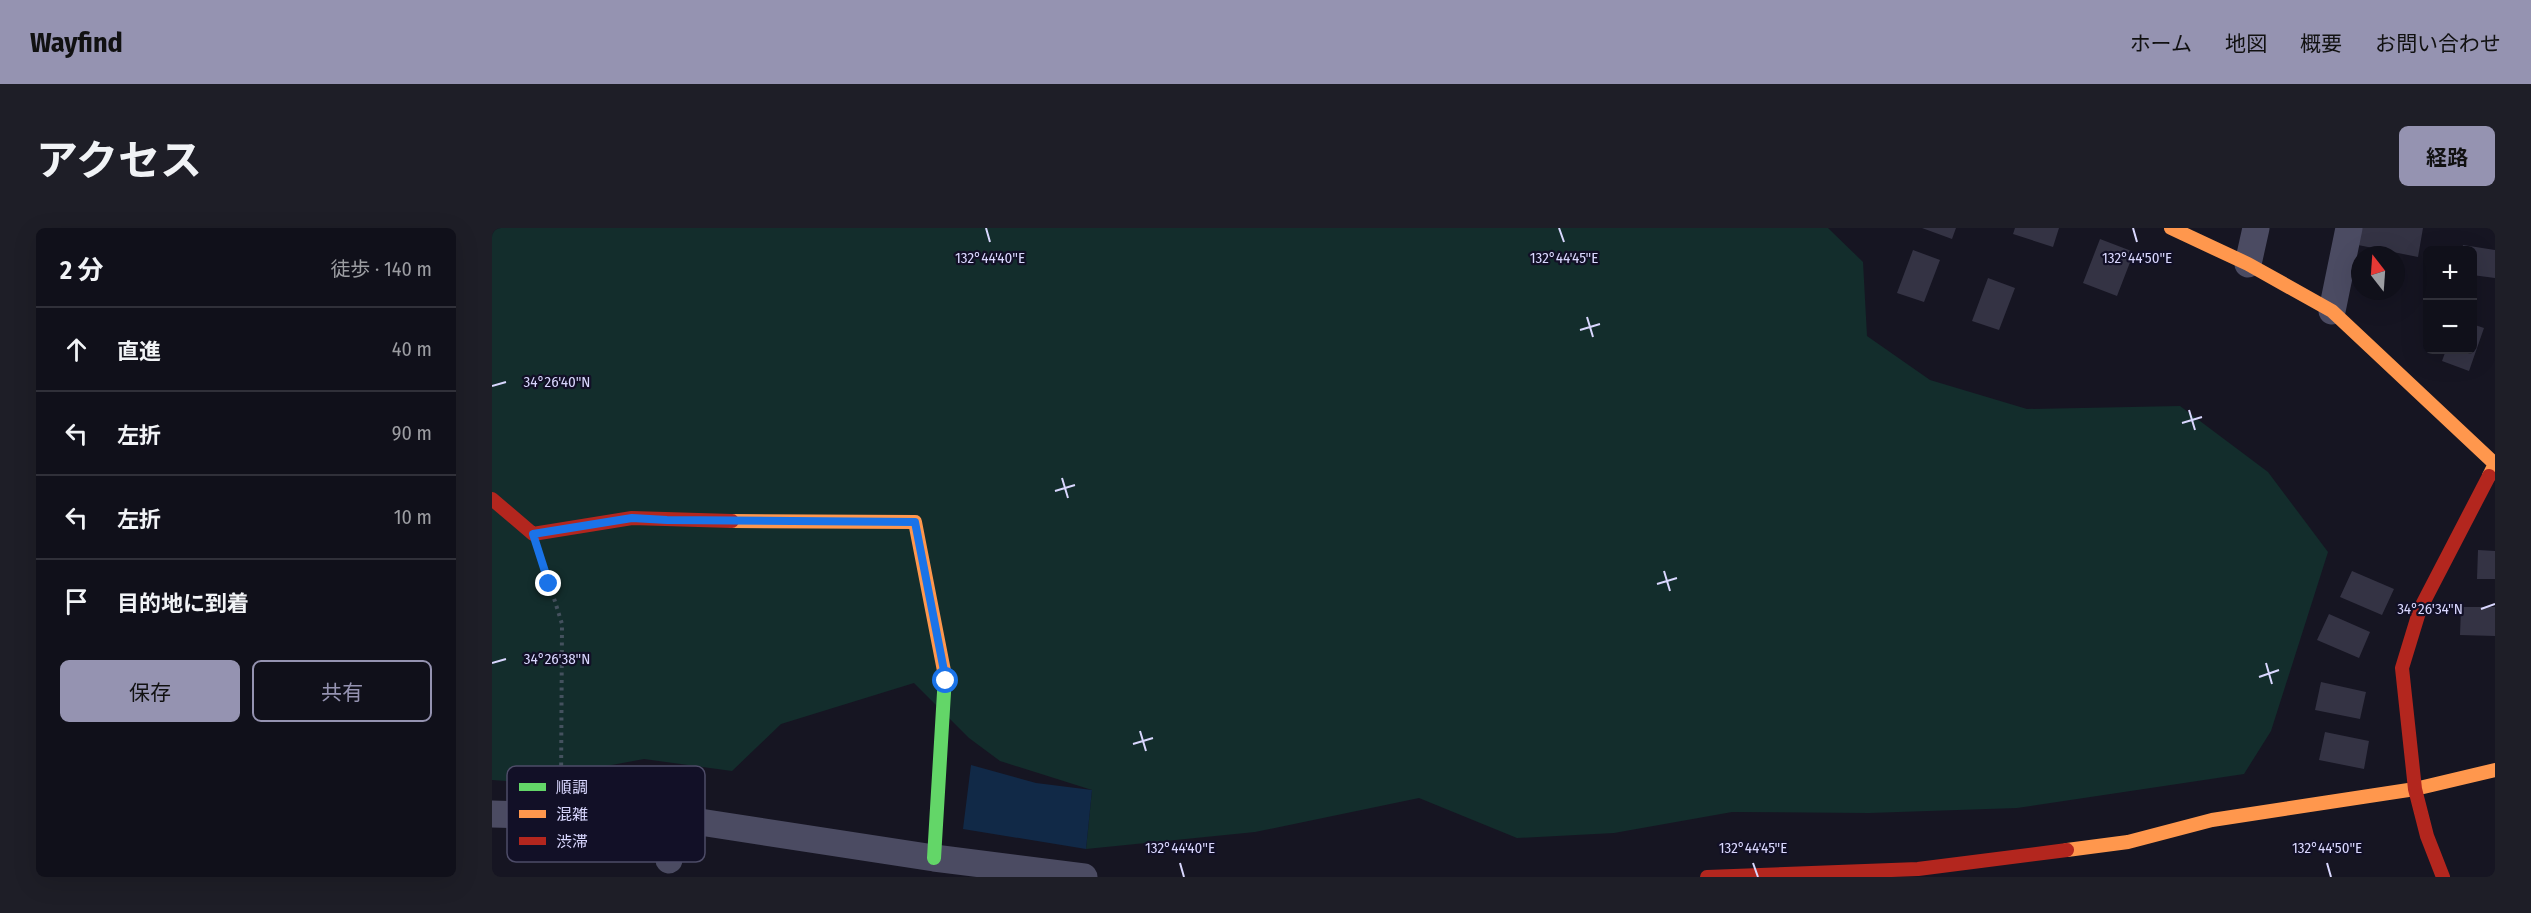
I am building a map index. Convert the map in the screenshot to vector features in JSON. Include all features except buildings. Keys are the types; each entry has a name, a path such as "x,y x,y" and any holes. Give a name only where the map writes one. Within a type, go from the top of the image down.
{"street":[{"path":"2171,228 2248,264 2332,311 2495,464 2420,609 2402,668 2415,789 2427,836 2443,877"},
{"path":"2248,264 2256,228"},
{"path":"2332,311 2349,228"},
{"path":"492,499 533,534 632,518 915,522 946,681 934,858"},
{"path":"1707,877 1918,869 2128,842 2212,819 2415,789 2495,770"},
{"path":"705,823 934,858 1084,877"}],"path":[{"path":"533,534 562,624 561,766"}],"green space":[{"path":"492,228 1828,228 1863,262 1867,336 1930,380 2027,409 2180,406 2268,472 2328,552 2271,731 2244,774 2017,808 1869,813 1732,812 1614,833 1517,838 1419,798 1255,832 1086,849 1092,790 1000,761 969,738 914,683 781,724 732,771 644,759 606,766 507,766 507,781 492,780"}],"water":[{"path":"971,765 1036,783 1092,790 1086,849 963,829"}],"traffic: fast":[{"path":"934,858 945,676"}],"traffic: slow":[{"path":"2171,228 2248,264 2332,311 2495,464 2489,476"},
{"path":"732,521 915,522 945,676"},
{"path":"2067,850 2128,842 2212,820 2415,789 2495,770"}],"traffic: jam":[{"path":"2443,877 2427,836 2415,789 2402,668 2420,609 2489,476"},
{"path":"492,499 533,534 632,518 732,521"},
{"path":"1707,877 1918,869 2067,850"}],"route":[{"path":"549,584 533,534 632,518 915,522 946,681"}]}
